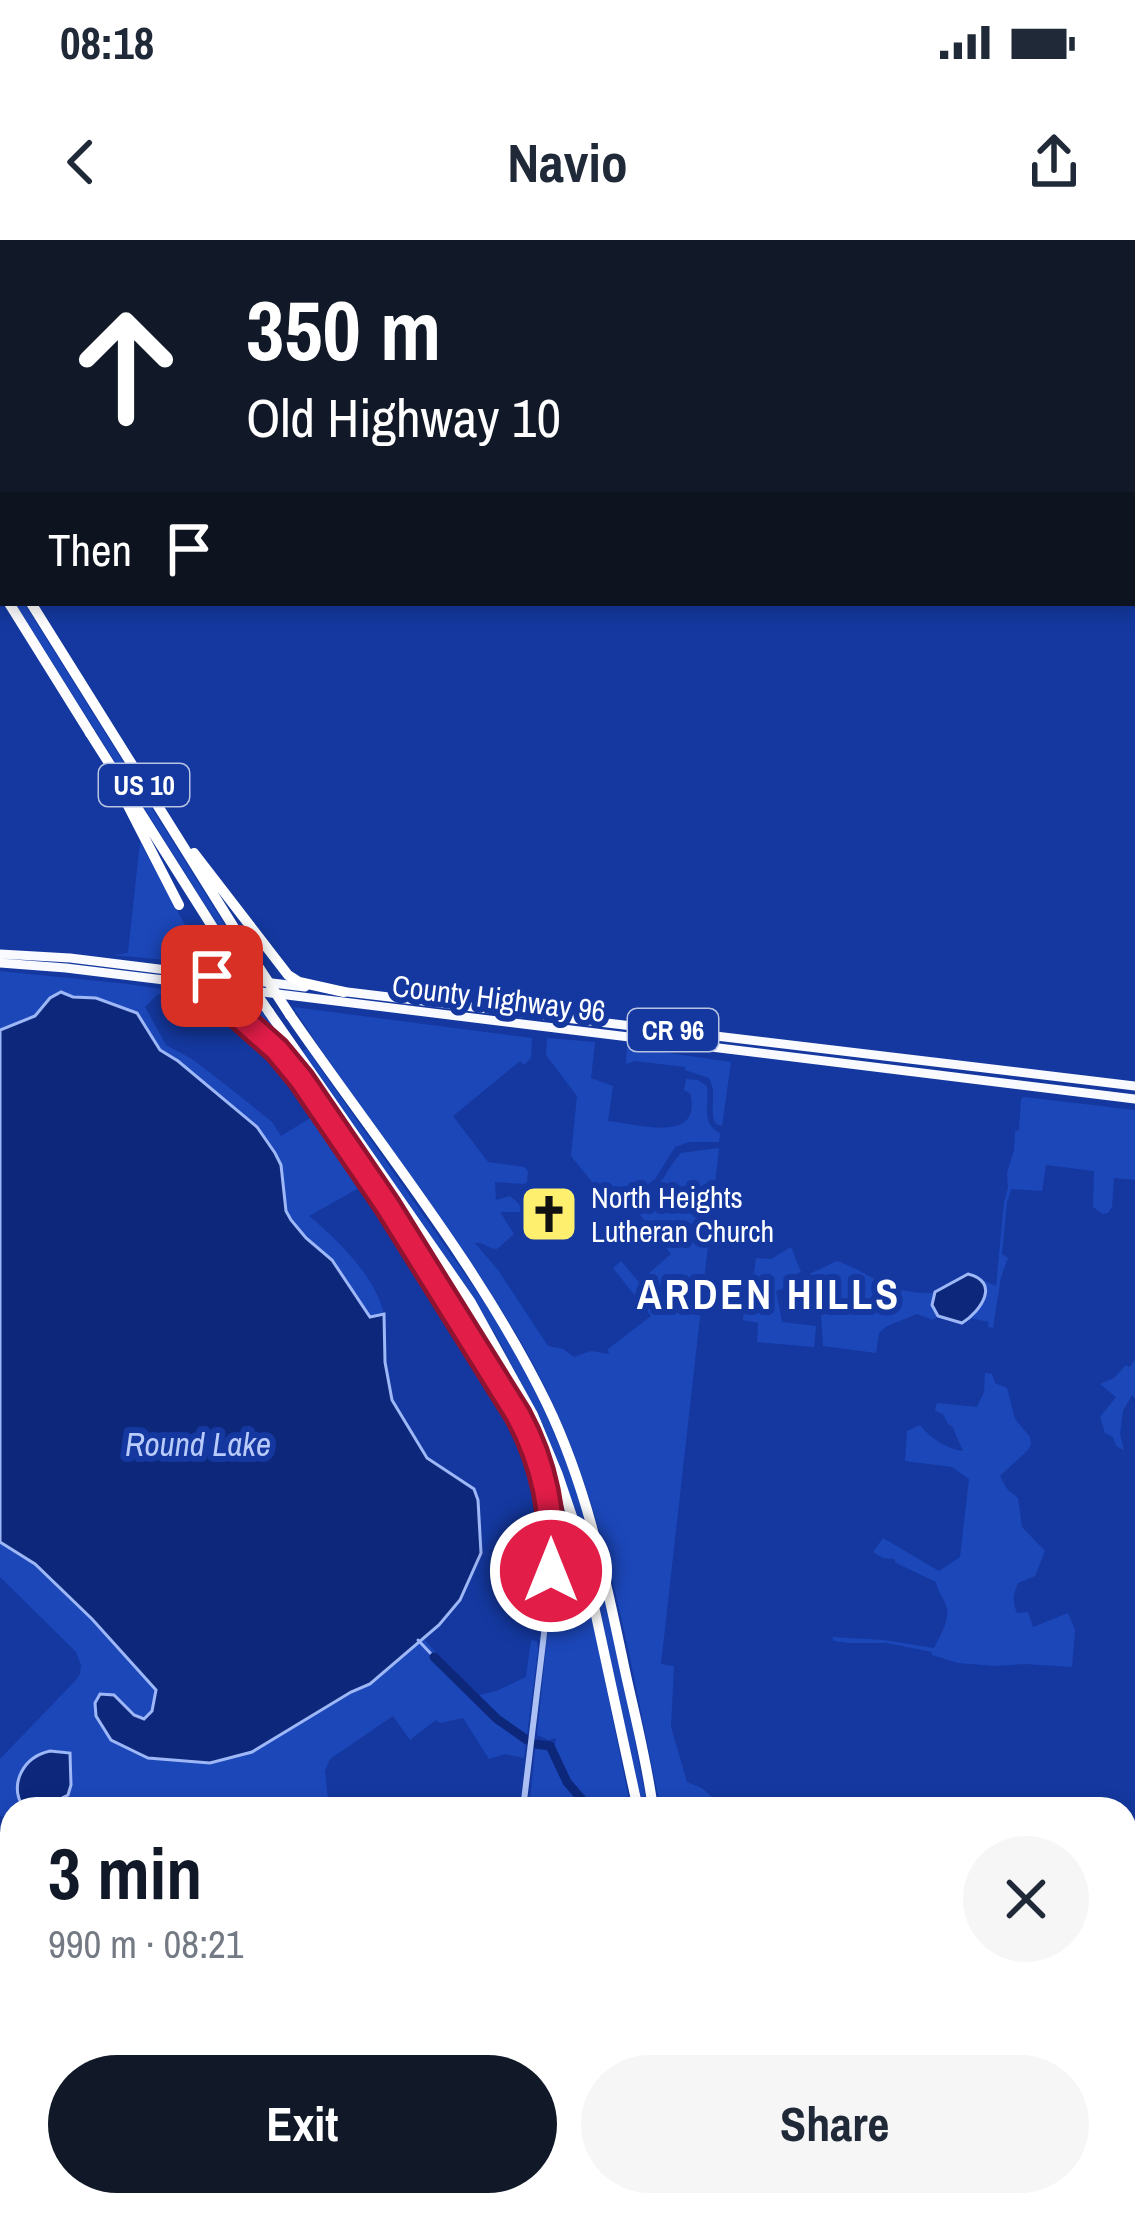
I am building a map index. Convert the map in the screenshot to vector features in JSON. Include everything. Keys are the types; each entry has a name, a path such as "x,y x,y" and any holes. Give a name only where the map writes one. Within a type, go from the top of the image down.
{"highway":[{"name":"US 10","path":"11,606 236,964 470,1301 511,1371 569,1506 635,1797"},
{"name":"US 10","path":"33,606 290,1015 464,1262 548,1406 576,1474 599,1550 650,1797"},
{"path":"90,733 179,905"},
{"path":"151,795 284,971 299,982 344,992"}],"main road":[{"path":"179,972 201,966 200,943"},
{"name":"County Highway 96","path":"0,954 179,972 216,984 344,992 1135,1086"},
{"name":"County Highway 96","path":"0,963 216,984 1135,1099"}],"street":[{"path":"216,984 218,1002 226,1013 256,1031 290,1064 362,1167 533,1445 550,1510 551,1571 525,1797"}],"shaded area":[{"path":"17,606 26,606 228,930 223,933"},
{"path":"140,842 197,947 198,963 114,955 128,953"},
{"path":"0,971 207,996 223,1018 265,1047 210,1015 191,995 158,994 145,1007 166,1045 240,1096 272,1122 281,1136 320,1112 368,1183 309,1216 364,1273 384,1314 371,1317 332,1260 291,1220 281,1165 257,1127 160,1050 137,1013 96,998 50,998 35,1016 0,1030"},
{"path":"232,1002 255,1003 265,1015 474,1317 525,1407 581,1563 629,1797 530,1797 536,1742 554,1749 556,1738 537,1735 557,1541 552,1491 533,1435 349,1142 292,1061"},
{"path":"293,1007 532,1038 531,1058 524,1065 520,1061 453,1116 488,1162 528,1171 524,1184 495,1182 496,1200 510,1196 519,1204 521,1212 500,1212 514,1234 497,1249 475,1243 548,1346 574,1357 591,1351 609,1354 608,1349 651,1316 613,1268 621,1261 639,1282 671,1254 627,1198 655,1188 681,1153 719,1148 661,1664 674,1666 671,1727 687,1782 712,1797 659,1797 602,1541 545,1387 495,1301"},
{"path":"547,1038 595,1042 591,1078 613,1086 608,1121 678,1126 691,1109 690,1093 684,1090 686,1079 698,1080 707,1086 708,1119 720,1133 719,1142 675,1147 655,1179 640,1190 597,1188 571,1156 577,1096 546,1055"},
{"path":"627,1047 731,1062 722,1126 714,1119 709,1078 685,1067 626,1064"},
{"path":"307,1049 497,1320 552,1427 601,1572 646,1797 639,1797 598,1600 543,1426 496,1335 303,1050"},
{"path":"1024,1097 1135,1110 1135,1180 1114,1178 1112,1207 1103,1214 1093,1207 1094,1171 1046,1165 1042,1191 1011,1189 1002,1254 1008,1258 993,1328 988,1327 989,1322 970,1318 979,1308 985,1286 982,1280 996,1286 1007,1173"},
{"path":"791,1247 801,1272 776,1291 782,1322 816,1326 814,1347 757,1342 758,1323 743,1320 748,1275 754,1273 756,1258 771,1259"},
{"path":"837,1261 893,1287 934,1293 932,1305 938,1316 933,1320 917,1314 887,1326 879,1333 876,1353 823,1346 820,1302 809,1274"},
{"path":"1135,1359 1135,1398 1132,1395 1123,1411 1120,1434 1124,1450 1105,1433 1100,1417 1116,1397 1100,1384 1126,1365 1130,1367"},
{"path":"985,1373 1007,1388 1015,1419 1030,1437 1028,1450 1000,1476 1018,1498 1022,1527 1045,1551 1035,1576 1018,1583 1015,1609 1028,1612 1033,1627 1068,1613 1075,1630 1072,1667 958,1663 887,1643 834,1641 832,1637 884,1640 934,1648 947,1614 936,1582 873,1552 883,1538 939,1571 960,1557 969,1479 952,1467 905,1461 907,1431 920,1425 940,1442 963,1451 952,1426 935,1411 937,1403 977,1407"},
{"path":"0,1542 35,1564 156,1690 152,1711 144,1719 121,1703 96,1716 252,1752 370,1684 424,1639 476,1696 526,1677 531,1640 537,1641 524,1758 505,1754 489,1759 463,1718 436,1720 410,1740 393,1716 330,1759 325,1771 328,1797 0,1797 0,1759 75,1681 81,1665 76,1652 0,1577"}],"water":[{"name":"Round Lake","path":"61,992 137,1013 160,1050 257,1127 281,1165 291,1220 332,1260 370,1317 384,1314 392,1400 427,1458 474,1489 478,1500 481,1553 460,1600 439,1625 370,1684 252,1752 210,1763 148,1758 111,1740 96,1716 100,1694 114,1695 144,1719 152,1711 156,1690 35,1564 0,1542 0,1030 35,1016"},
{"path":"968,1274 984,1283 986,1290 976,1311 962,1323 938,1316 932,1305 935,1292"},
{"path":"70,1753 68,1795 19,1797 21,1773 41,1754"}],"waterway":[{"path":"418,1640 434,1657"},
{"path":"434,1657 497,1719 527,1740"},
{"path":"535,1744 550,1746 580,1797"}],"place":[{"name":"North Heights Lutheran Church","path":"549,1214"}],"district":[{"name":"ARDEN HILLS","path":"769,1294"}],"route":[{"path":"212,976 222,985 232,1010 301,1079 387,1205 518,1415 548,1495 551,1571"}]}
